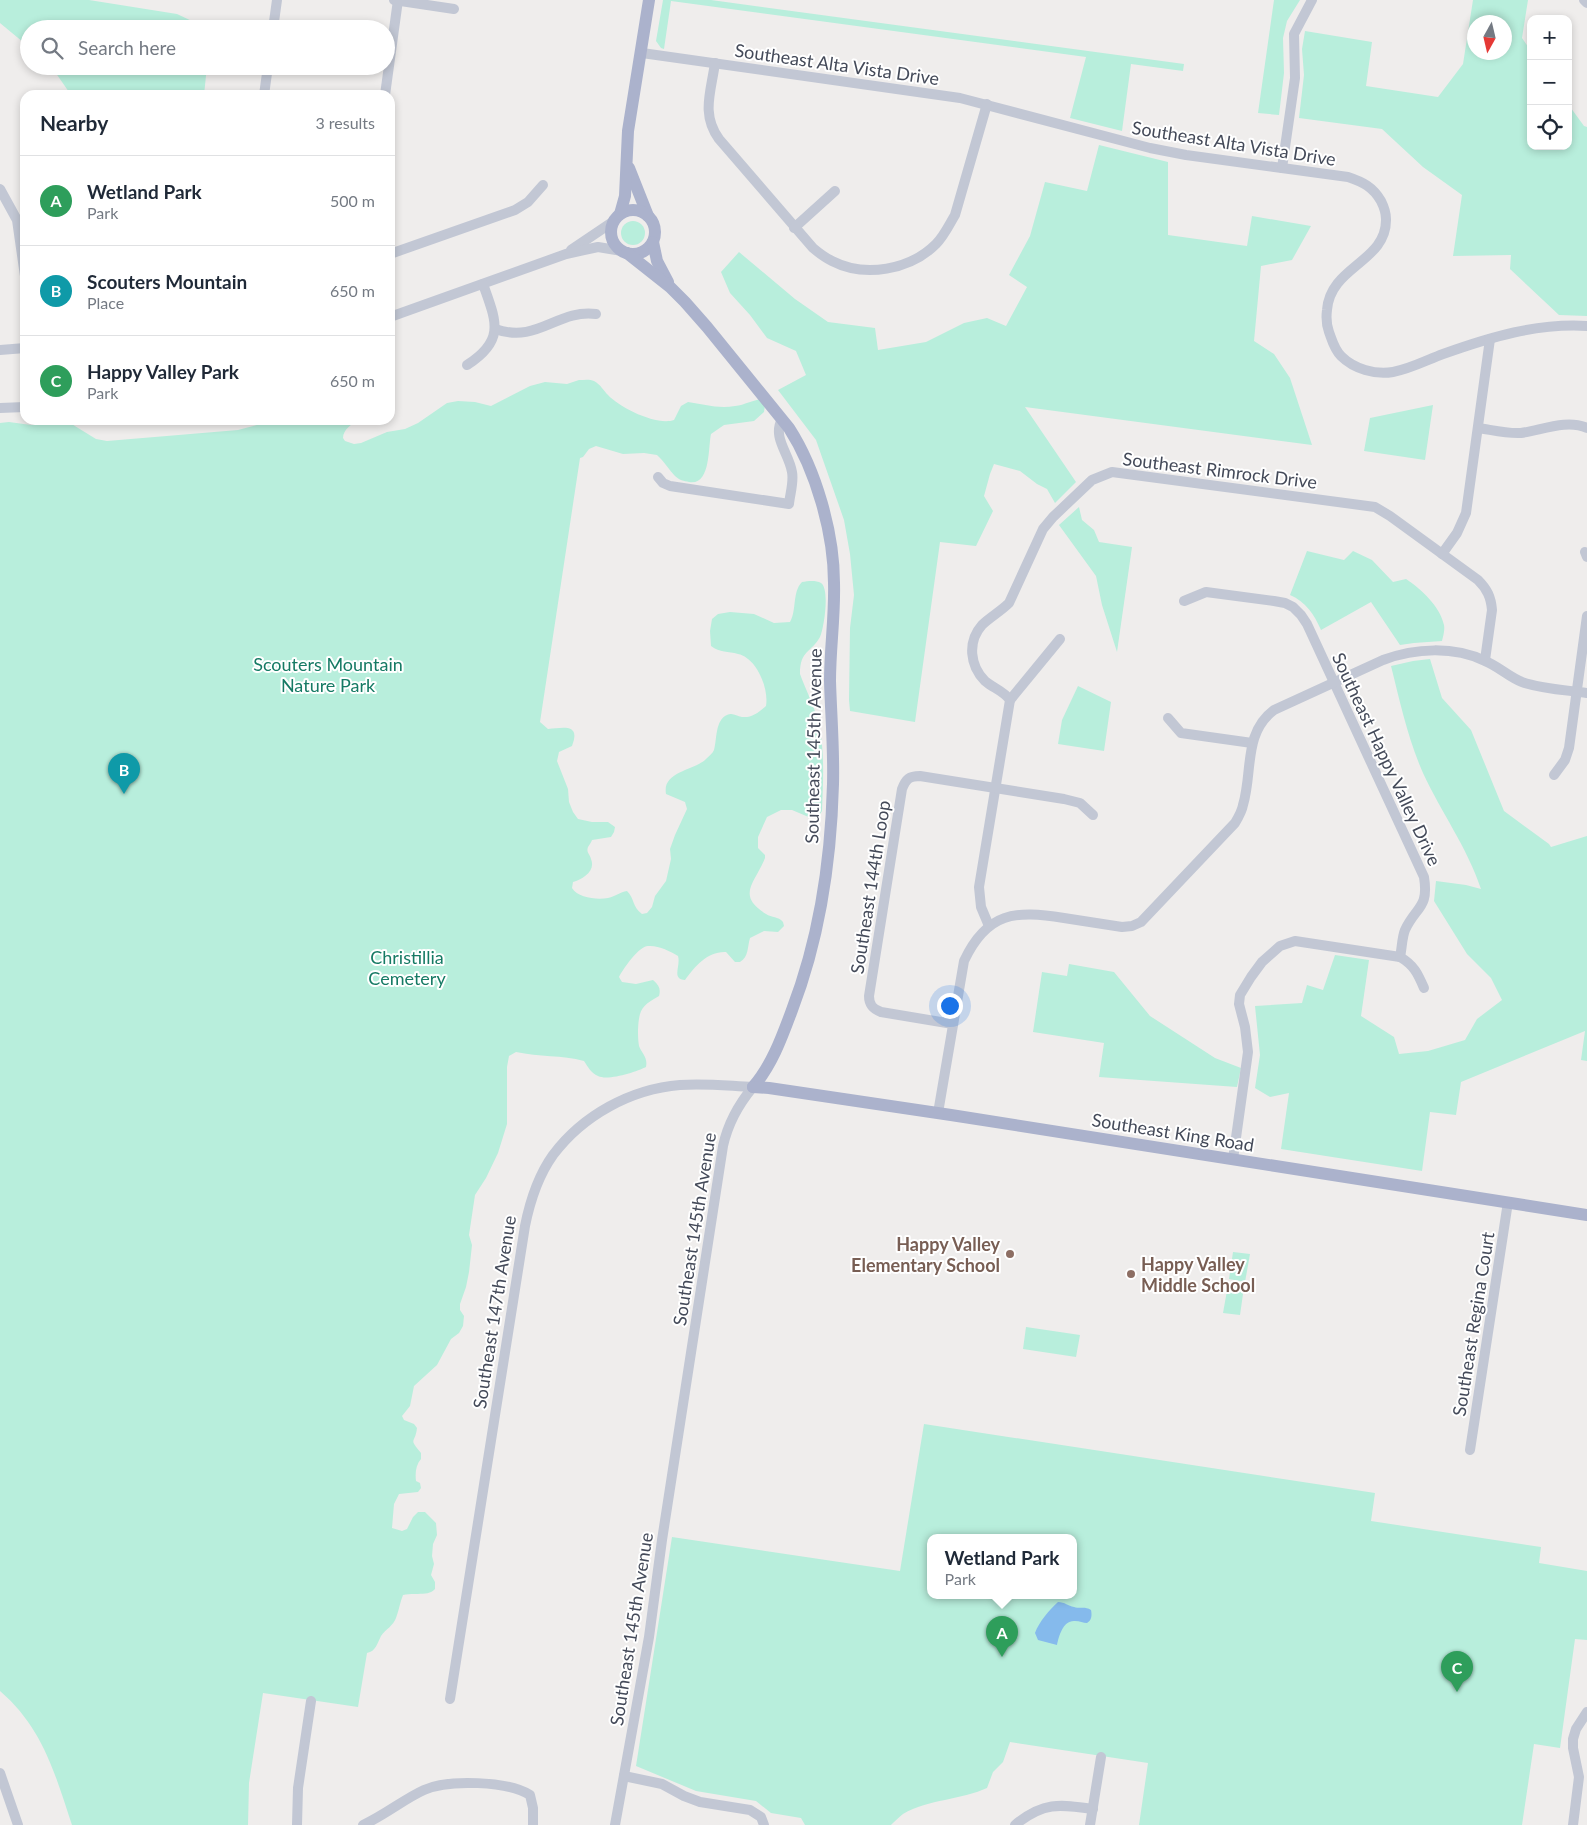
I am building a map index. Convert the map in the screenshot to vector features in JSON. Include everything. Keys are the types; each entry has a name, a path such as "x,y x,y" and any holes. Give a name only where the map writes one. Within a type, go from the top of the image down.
{"main road":[{"path":"617,218 626,196 628,131 649,0"},
{"path":"627,164 648,216"},
{"path":"617,218 634,210 648,216"},
{"name":"Southeast 145th Avenue","path":"648,216 655,226 653,242 657,261 670,287"},
{"name":"Southeast 145th Avenue","path":"617,218 611,228 612,240 616,246 670,287 707,327 782,419 798,443 809,467 826,521 832,548 834,585 830,666 832,804 824,893 808,962 798,994 782,1037 764,1074 753,1087"},
{"path":"624,252 642,253 653,242"},
{"name":"Southeast King Road","path":"753,1087 938,1113 1587,1215"}],"street":[{"path":"274,20 277,0"},
{"path":"394,0 454,8"},
{"path":"395,22 398,0"},
{"path":"1282,168 1294,78 1294,34 1312,0"},
{"path":"1584,0 1587,3"},
{"name":"Southeast Alta Vista Drive","path":"642,53 931,92 986,104 1150,148 1359,180 1375,192 1386,211 1386,226 1383,237 1365,258 1338,281 1327,301 1326,323 1334,346 1339,354 1366,371 1376,373 1394,372 1490,339 1540,327 1587,326"},
{"path":"715,63 708,108 708,119 712,129 794,228 813,248 832,261 867,270 889,268 909,262 936,244 946,231 955,215 986,104"},
{"path":"265,90 267,75"},
{"path":"386,90 388,75"},
{"path":"395,252 515,210 528,202 543,185"},
{"path":"0,189 17,220 20,241"},
{"path":"794,228 835,191"},
{"path":"566,254 617,218"},
{"path":"395,314 566,254 598,247 624,252"},
{"path":"467,365 487,350 493,339 495,329 483,284"},
{"path":"495,329 504,332 525,333 574,315 596,314"},
{"path":"1442,554 1457,533 1466,513 1490,339"},
{"path":"0,350 20,348"},
{"path":"0,408 20,407"},
{"path":"658,477 663,483 670,486 789,504 793,474 778,433 778,426 782,419"},
{"path":"1478,428 1520,433 1570,425 1587,428"},
{"name":"Southeast Rimrock Drive","path":"1010,700 1007,695 986,682 977,670 972,657 972,646 977,633 983,624 1009,603 1043,529 1053,517 1092,480 1112,472 1375,507 1478,580 1489,595 1492,610 1485,660"},
{"name":"Southeast Happy Valley Drive","path":"1184,601 1206,592 1274,601 1293,607 1307,624 1424,877 1426,889 1424,899 1420,909 1405,931 1400,957"},
{"path":"1554,775 1565,760 1582,692 1587,616"},
{"path":"989,926 981,907 979,887 1010,700 1060,639"},
{"path":"938,1113 964,961 970,947 989,926 1007,917 1029,913 1122,927 1132,926 1141,922 1235,823 1244,805 1252,743 1260,724 1274,710 1383,660 1407,653 1437,651 1456,652 1485,660 1521,681 1582,692"},
{"path":"1168,718 1181,733 1252,743"},
{"name":"Southeast 144th Loop","path":"953,1024 881,1012 874,1009 869,1003 902,789 906,780 912,776 996,788"},
{"path":"996,788 1080,803 1093,815"},
{"path":"1233,1159 1248,1052 1245,1027 1239,1004 1240,995 1256,970 1280,946 1295,942 1400,957 1410,963 1418,972 1424,988"},
{"name":"Southeast 147th Avenue","path":"450,1699 525,1226 530,1201 541,1176 553,1155 572,1134 590,1118 626,1099 645,1092 679,1085 753,1087"},
{"name":"Southeast 145th Avenue","path":"615,1825 650,1628 723,1146 731,1119 753,1087"},
{"name":"Southeast Regina Court","path":"1470,1450 1508,1202"},
{"path":"297,1825 298,1788 311,1701"},
{"path":"1573,1825 1579,1777 1573,1739 1576,1729 1587,1712"},
{"path":"1090,1825 1101,1757"},
{"path":"0,1774 4,1793 18,1825"},
{"path":"624,1776 662,1784 700,1802 750,1810 761,1817 764,1825"},
{"path":"363,1825 382,1816 426,1789 458,1783 476,1783 521,1789 530,1795 533,1825"},
{"path":"1015,1825 1029,1813 1046,1807 1067,1805 1093,1809"}],"green space":[{"path":"0,0 89,0 177,14 190,20 20,20 20,40 0,23"},
{"path":"663,0 711,0 1184,64 1183,71 1131,64 1122,131 1070,118 1086,57 671,1 664,49 656,41"},
{"path":"1274,0 1300,0 1287,21 1283,38 1284,73 1279,115 1258,113"},
{"path":"1473,0 1528,0 1522,38 1527,45 1527,150 1572,150 1572,110 1584,126 1587,127 1587,316 1559,315 1510,269 1511,255 1453,256 1462,195 1423,167 1382,129 1299,118 1304,75 1302,49 1305,31 1372,42 1366,86 1438,97 1463,64 1467,38 1467,60 1512,60 1512,15 1471,15"},
{"path":"57,75 206,75 205,90 68,90"},
{"path":"1099,145 1168,162 1168,235 1247,246 1252,216 1311,226 1292,260 1261,266 1254,341 1274,354 1290,378 1312,445 1025,407 1076,482 1055,503 1047,489 1020,471 994,464 984,496 993,511 976,546 940,542 915,722 850,711 850,628 854,595 844,520 816,440 778,390 806,375 796,351 767,338 730,293 721,272 739,252 795,299 828,322 875,328 878,350 926,342 964,323 987,318 1006,326 1027,287 1009,275 1030,236 1045,182 1087,191"},
{"path":"633,221 641,225 645,233 641,241 633,245 625,241 621,233 625,225"},
{"name":"Scouters Mountain Nature Park","path":"579,380 594,381 614,400 639,415 667,421 674,420 681,406 688,402 729,407 762,399 765,405 764,412 754,421 724,425 711,434 705,472 696,482 683,481 678,478 657,455 644,453 623,454 596,446 589,449 580,458 540,722 548,729 569,728 574,734 572,746 559,752 557,761 568,789 569,802 578,819 592,822 608,822 615,827 611,837 592,840 587,851 592,867 588,874 573,882 572,888 583,896 599,899 608,898 627,891 642,914 647,913 652,907 655,896 666,881 671,859 670,849 687,809 685,802 666,794 666,786 674,776 701,763 712,753 718,726 723,718 731,714 749,717 766,706 766,691 760,675 751,661 738,654 721,651 711,646 710,631 712,619 718,614 730,612 754,614 774,623 790,622 799,586 802,582 817,581 824,587 826,600 823,626 817,642 802,660 800,674 815,712 821,736 823,768 822,811 818,817 811,818 792,810 781,810 767,817 758,837 758,848 765,855 765,858 750,888 752,901 757,907 768,915 781,920 784,926 778,932 764,931 750,938 746,954 740,962 735,962 726,952 719,952 702,960 685,980 677,975 678,956 671,952 660,947 648,946 636,954 619,977 622,982 636,984 653,980 660,989 659,996 642,1009 639,1018 639,1044 645,1058 646,1067 622,1075 603,1077 593,1073 584,1061 576,1059 516,1052 509,1056 507,1067 507,1124 498,1153 475,1195 469,1235 472,1245 469,1272 460,1304 460,1310 464,1316 463,1326 459,1333 451,1339 437,1365 414,1386 410,1406 402,1416 404,1420 414,1424 417,1428 413,1443 421,1453 421,1459 417,1466 416,1481 420,1483 421,1488 418,1492 399,1494 394,1504 392,1528 402,1531 407,1529 418,1512 425,1512 436,1523 437,1535 433,1544 432,1556 434,1564 431,1575 435,1582 435,1589 425,1594 403,1595 395,1621 381,1636 374,1649 367,1653 358,1707 263,1693 249,1783 248,1825 72,1825 53,1770 37,1736 15,1705 0,1691 0,423 73,425 96,439 107,441 238,430 257,425 351,425 343,435 343,438 345,441 354,444 387,432 405,429 418,423 447,403 458,401 475,402 491,406 530,386 545,382 567,384"},
{"path":"1433,405 1425,460 1364,451 1370,418"},
{"path":"1079,507 1082,520 1094,530 1099,542 1132,547 1117,652 1102,605 1096,576 1059,525"},
{"path":"1307,551 1344,560 1353,551 1372,560 1393,582 1406,579 1424,593 1438,611 1444,627 1442,641 1400,645 1371,602 1321,630 1309,609 1301,601 1290,595"},
{"path":"1430,659 1442,698 1471,730 1504,811 1551,847 1587,836 1587,1061 1581,1060 1585,1031 1461,1082 1456,1115 1430,1112 1422,1171 1281,1149 1289,1093 1270,1097 1255,1088 1260,1055 1255,1006 1302,1003 1307,985 1323,990 1335,955 1369,960 1361,1016 1394,1037 1399,1054 1428,1051 1465,1040 1477,1019 1502,1000 1491,978 1467,954 1434,901 1436,881 1481,889 1469,859 1423,773 1413,747 1391,666"},
{"path":"1078,686 1111,702 1104,751 1058,744 1062,720"},
{"path":"1069,964 1114,972 1150,1016 1215,1058 1241,1068 1237,1087 1099,1077 1104,1043 1033,1032 1042,972 1067,976"},
{"path":"1233,1252 1250,1254 1245,1282 1229,1279"},
{"path":"1228,1285 1244,1287 1240,1315 1223,1313"},
{"path":"1026,1327 1080,1335 1076,1357 1023,1349"},
{"path":"924,1424 1375,1493 1371,1521 1541,1547 1539,1563 1587,1571 1587,1640 1575,1639 1560,1748 1534,1744 1522,1825 1139,1825 1148,1763 1010,1742 1003,1762 993,1772 987,1788 967,1795 923,1805 903,1814 891,1825 805,1825 801,1818 771,1813 756,1801 696,1791 636,1766 672,1537 900,1571"}],"water":[{"path":"1058,1602 1089,1609 1091,1610 1091,1616 1087,1623 1071,1621 1067,1623 1062,1629 1057,1645 1038,1640 1035,1633 1045,1616"}],"place":[{"name":"Scouters Mountain","path":"124,794"},
{"name":"Happy Valley Elementary School","path":"1010,1254"},
{"name":"Happy Valley Middle School","path":"1131,1274"},
{"name":"Wetland Park","path":"1002,1657"},
{"name":"Happy Valley Park","path":"1457,1692"}],"park label":[{"name":"Christillia Cemetery","path":"407,968"}]}
